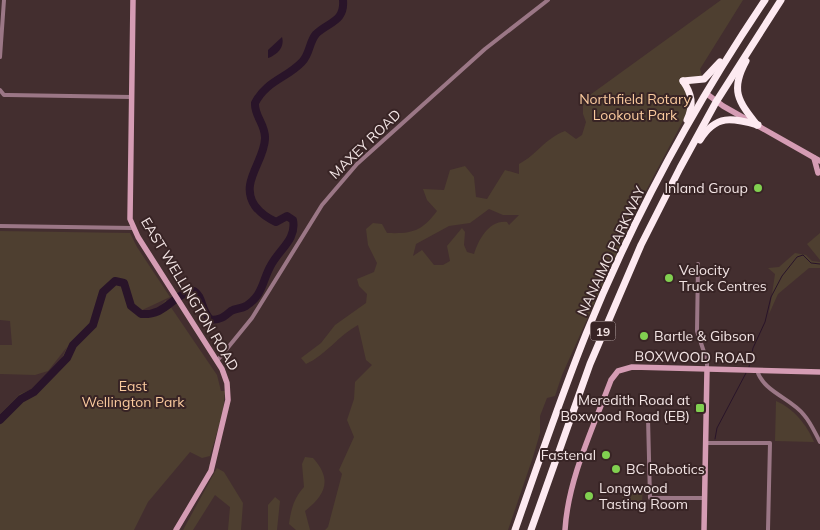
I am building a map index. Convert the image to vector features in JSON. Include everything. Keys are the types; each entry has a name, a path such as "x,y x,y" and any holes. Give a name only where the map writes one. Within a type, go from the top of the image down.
{"highway":[{"path":"633,232 640,210 690,114 692,99 683,81 696,81 710,76 760,0"},
{"name":"NANAIMO PARKWAY","path":"515,530 587,332 633,232 707,94 765,0"},
{"name":"NANAIMO PARKWAY","path":"531,530 590,364 641,245 716,102 781,0"},
{"path":"758,125 740,103 737,82 750,54 785,0"},
{"path":"641,245 653,228 686,163 707,129 719,121 727,119 758,125"}],"street":[{"path":"0,57 4,0"},
{"name":"EAST WELLINGTON ROAD","path":"133,0 130,214 134,228 217,361 228,386 225,418 207,480 176,530"},
{"name":"MAXEY ROAD","path":"217,361 252,318 322,205 357,164 485,49 548,0"},
{"path":"0,90 4,95 131,97"},
{"path":"707,94 716,102 817,159 818,173 820,172"},
{"path":"0,226 134,228"},
{"path":"698,264 697,331 707,361 704,530"},
{"name":"BOXWOOD ROAD","path":"565,530 569,498 576,475 614,375 624,368 820,372"},
{"path":"758,370 759,378 766,386 788,399 804,415 818,435 820,442"},
{"path":"648,418 650,498 704,498"},
{"path":"705,444 770,443 768,530"}],"green space":[{"name":"Northfield Rotary Lookout Park","path":"721,0 743,0 700,69 702,76 694,78 687,91 688,98 681,101 689,100 686,115 639,204 562,375 555,396 547,398 540,416 540,433 533,457 508,530 325,530 328,527 342,474 339,470 354,437 347,420 354,399 355,382 372,365 366,360 358,325 313,360 306,364 301,358 321,343 335,325 366,303 367,294 359,286 357,279 374,272 377,263 368,245 366,229 373,223 382,224 387,233 410,232 421,227 437,211 427,200 423,189 444,190 450,170 465,166 474,177 476,197 487,199 505,170 519,174 519,164 552,138 565,131 576,139 582,135 586,122 583,114 583,100","holes":["489,209 503,215 519,215 509,225 507,222 501,222 490,227 479,242 474,254 467,252 464,245 465,232 462,228 447,246 450,261 443,265 434,265 422,250 413,256 416,244 449,226 470,223"]},
{"name":"East Wellington Park","path":"0,231 130,233 170,297 138,312 154,312 166,300 217,375 221,391 225,391 223,412 210,456 202,458 190,452 148,502 134,530 0,530 0,414 20,394 37,387 47,373 60,362 67,347 48,371 35,375 0,374 0,345 12,345 10,321 0,320"},
{"path":"820,233 820,260 807,244"},
{"path":"795,253 806,255 812,261 820,262 820,268 809,268 778,294 769,314 775,274 768,268 779,267"},
{"path":"776,401 788,408 799,418 808,429 814,442 775,441"},
{"path":"305,457 313,458 323,473 325,480 322,493 305,511 310,530 296,530 289,524 294,504 304,487 302,464"},
{"path":"217,468 224,472 243,503 241,530 228,530 230,507 215,495 193,530 183,530"},
{"path":"622,486 643,486 642,502 622,502"},
{"path":"275,497 280,501 277,530 268,530 268,505"}],"shaded area":[{"path":"282,37 283,41 280,50 268,58 268,50"}],"waterway":[{"path":"0,420 21,399 34,392 67,358 73,345 93,325 103,292 115,281 124,283 131,306 141,314 157,312 180,296 194,291 199,296 205,312 211,320 222,318 233,310 242,308 252,302 261,288 273,261 290,239 293,227 293,220 287,216 276,222 264,216 255,206 251,197 251,181 264,148 265,139 264,129 256,112 255,103 265,90 302,62 316,34 335,21 341,13 343,0"},
{"path":"749,367 753,348 765,322 771,297 782,276 797,257 803,255 811,263 820,264"},
{"path":"715,439 717,428 746,373"}],"place":[{"name":"Inland Group","path":"758,188"},
{"name":"Velocity Truck Centres","path":"669,278"},
{"name":"Bartle & Gibson","path":"644,336"},
{"name":"Meredith Road at Boxwood Road (EB)","path":"700,408"},
{"name":"Fastenal","path":"606,455"},
{"name":"BC Robotics","path":"616,469"},
{"name":"Longwood Tasting Room","path":"589,496"}]}
